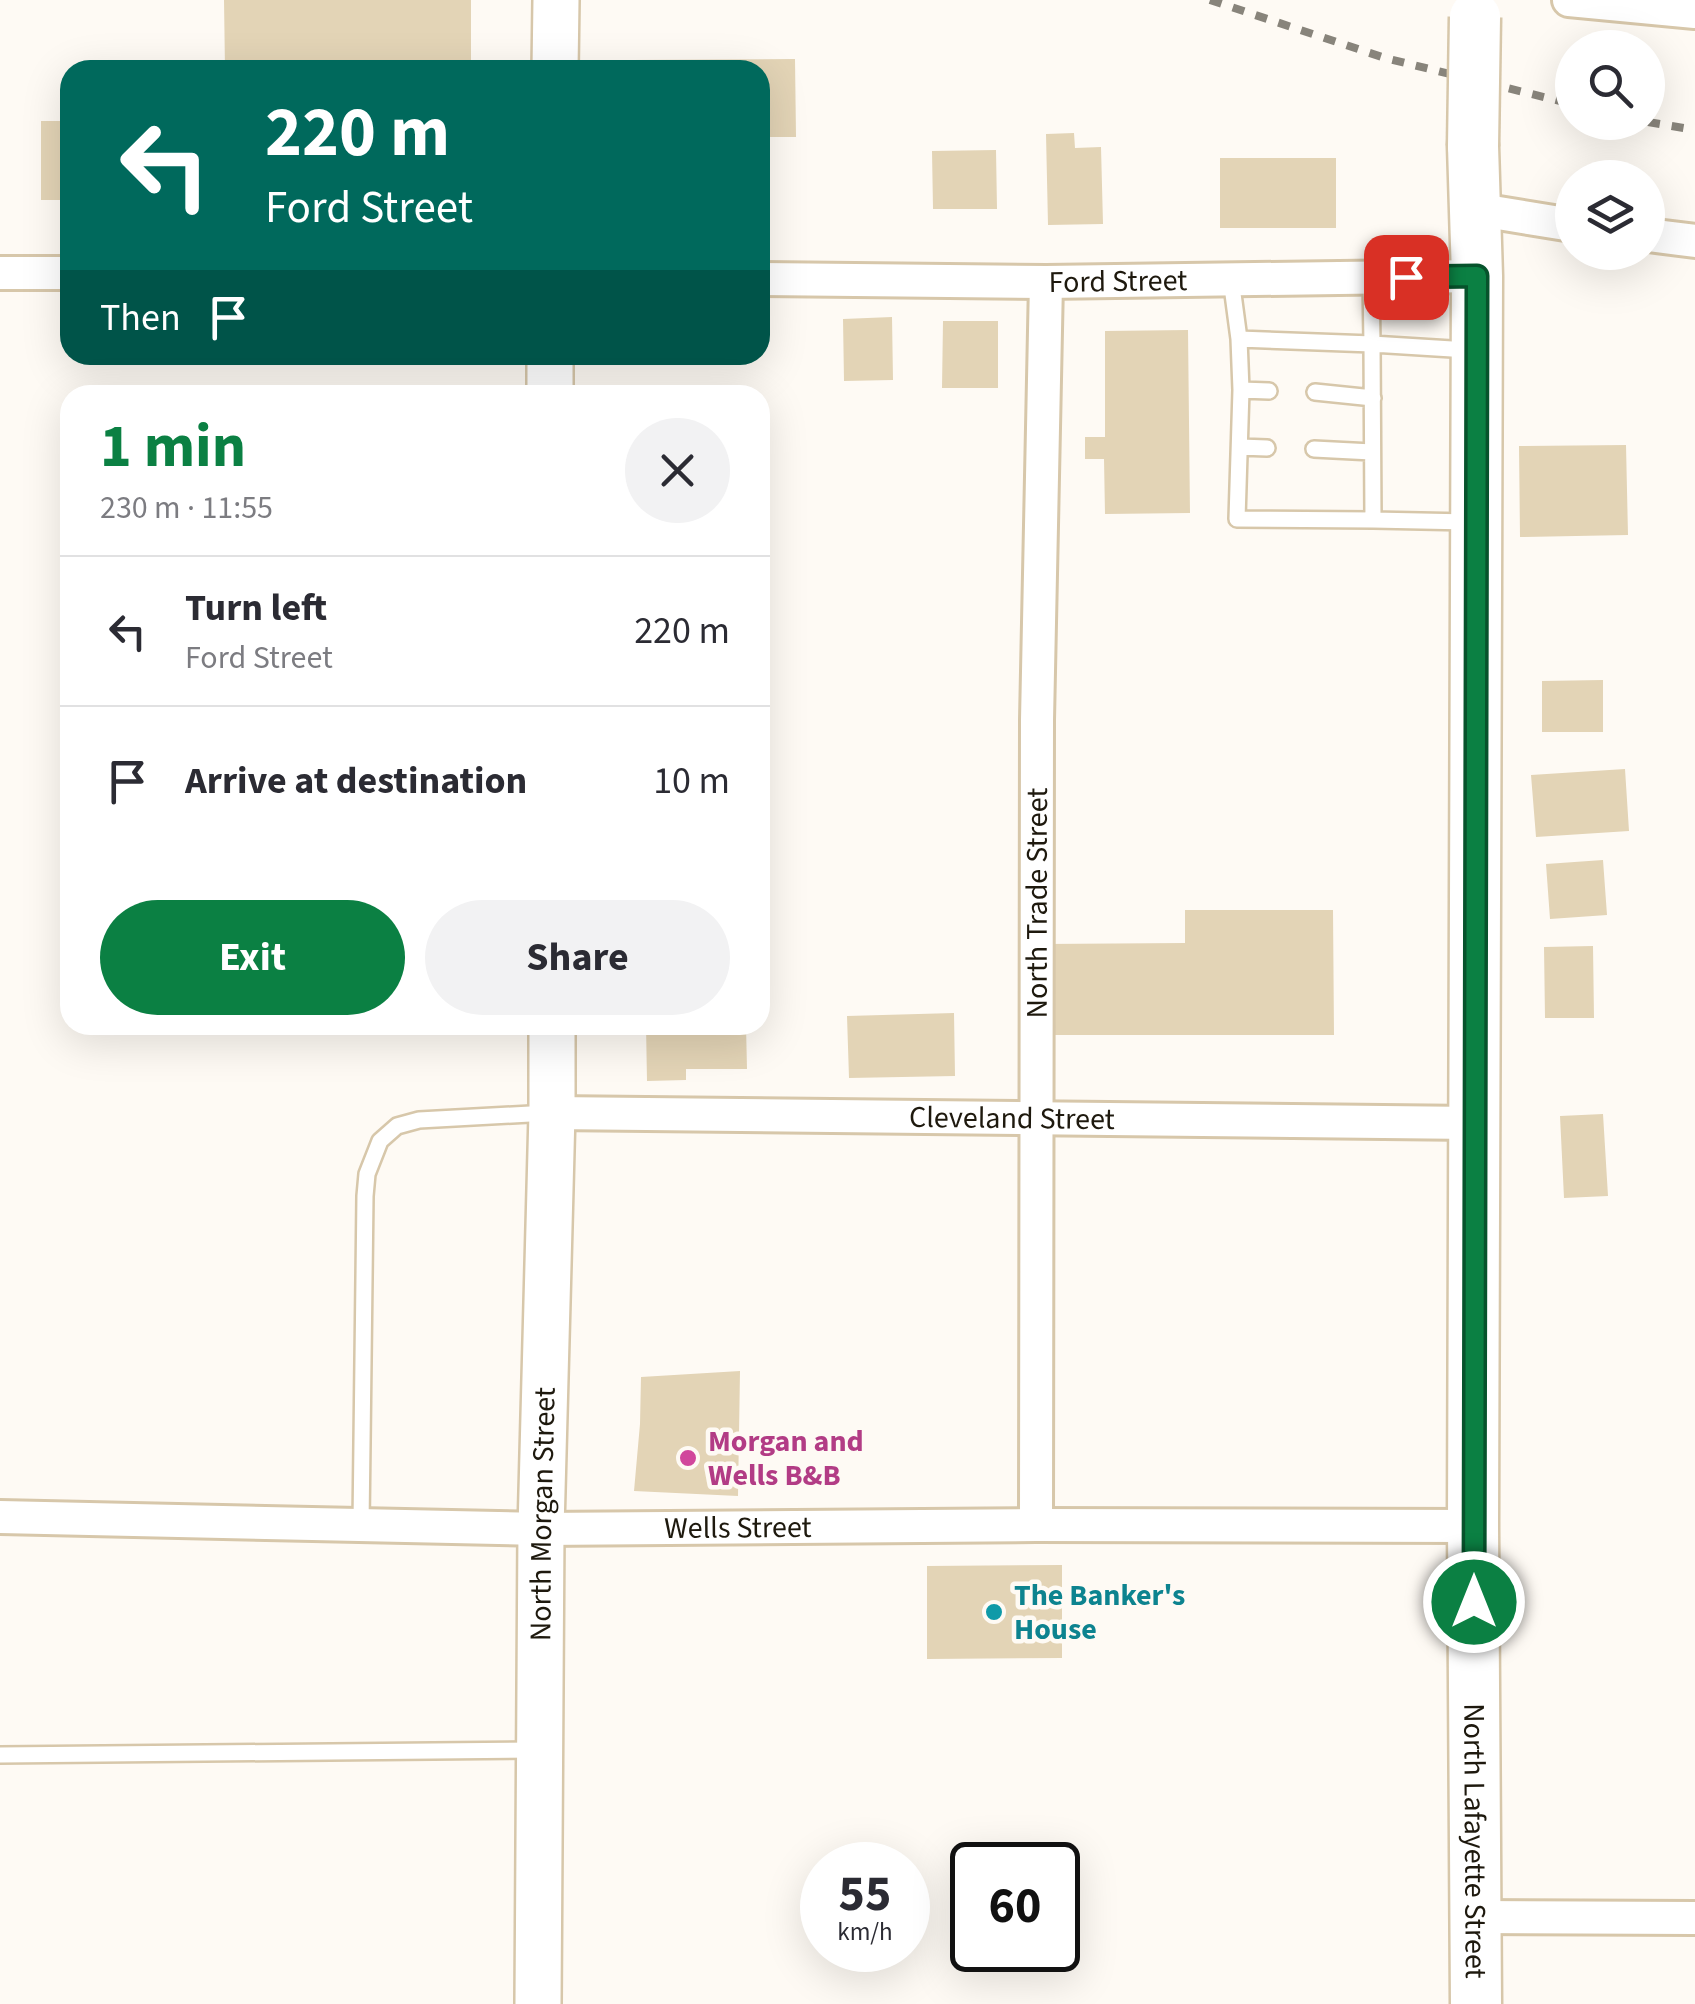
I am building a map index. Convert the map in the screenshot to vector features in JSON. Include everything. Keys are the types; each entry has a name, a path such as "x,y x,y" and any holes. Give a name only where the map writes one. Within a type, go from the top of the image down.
{"main road":[{"name":"North Lafayette Street","path":"1475,8 1476,2004"}],"street":[{"path":"554,60 556,0"},
{"path":"1569,0 1695,12"},
{"path":"1474,209 1555,222"},
{"path":"1665,238 1695,242"},
{"path":"0,272 60,273"},
{"name":"Ford Street","path":"770,280 1046,282 1477,276"},
{"name":"North Trade Street","path":"1036,1524 1037,720 1046,282"},
{"name":"North Morgan Street","path":"538,2004 541,1529 552,1035"},
{"name":"Cleveland Street","path":"552,1113 1474,1123"},
{"name":"Wells Street","path":"0,1517 541,1529 1036,1524 1473,1526"},
{"path":"1476,1917 1695,1918"}],"lane":[{"path":"1371,278 1373,520"},
{"path":"1230,279 1242,390 1237,519 1476,522"},
{"path":"1239,338 1477,351"},
{"path":"1242,390 1269,392"},
{"path":"1315,392 1373,398"},
{"path":"1240,447 1267,448"},
{"path":"1314,449 1372,452"},
{"path":"361,1525 365,1196 367,1174 380,1141 396,1126 418,1120 552,1113"},
{"path":"0,1755 540,1750"}],"building":[{"path":"224,0 471,0 471,60 225,60"},
{"path":"795,59 796,137 770,137 770,60 631,60"},
{"path":"41,121 60,121 60,200 41,200"},
{"path":"1074,133 1075,148 1101,147 1103,224 1048,225 1046,134"},
{"path":"996,150 997,209 933,209 932,151"},
{"path":"1220,158 1336,158 1336,228 1220,228"},
{"path":"892,317 893,380 844,381 843,319"},
{"path":"943,321 998,321 998,388 942,388"},
{"path":"1188,330 1190,513 1105,514 1104,459 1085,459 1085,437 1105,437 1105,331"},
{"path":"1626,445 1628,535 1520,537 1519,446"},
{"path":"1603,680 1603,732 1542,732 1542,681"},
{"path":"1625,769 1629,831 1536,837 1531,775"},
{"path":"1603,860 1607,915 1550,919 1546,864"},
{"path":"1185,910 1333,910 1334,1035 1043,1035 1043,944 1185,943"},
{"path":"1593,946 1594,1018 1545,1018 1544,947"},
{"path":"954,1013 955,1076 849,1078 847,1016"},
{"path":"646,1035 746,1035 747,1069 686,1069 686,1080 647,1081"},
{"path":"1603,1114 1608,1196 1564,1198 1560,1116"},
{"name":"Morgan and Wells B&B","path":"740,1371 738,1496 634,1491 641,1377"},
{"name":"The Banker's House","path":"1062,1565 1062,1658 927,1659 927,1566"}],"railway":[{"path":"1210,0 1385,58 1555,100"},
{"path":"1665,125 1695,130"}],"place":[{"name":"Morgan and Wells B&B","path":"688,1458"},
{"name":"The Banker's House","path":"994,1612"}],"route":[{"path":"1406,277 1477,276 1474,1602"}]}
